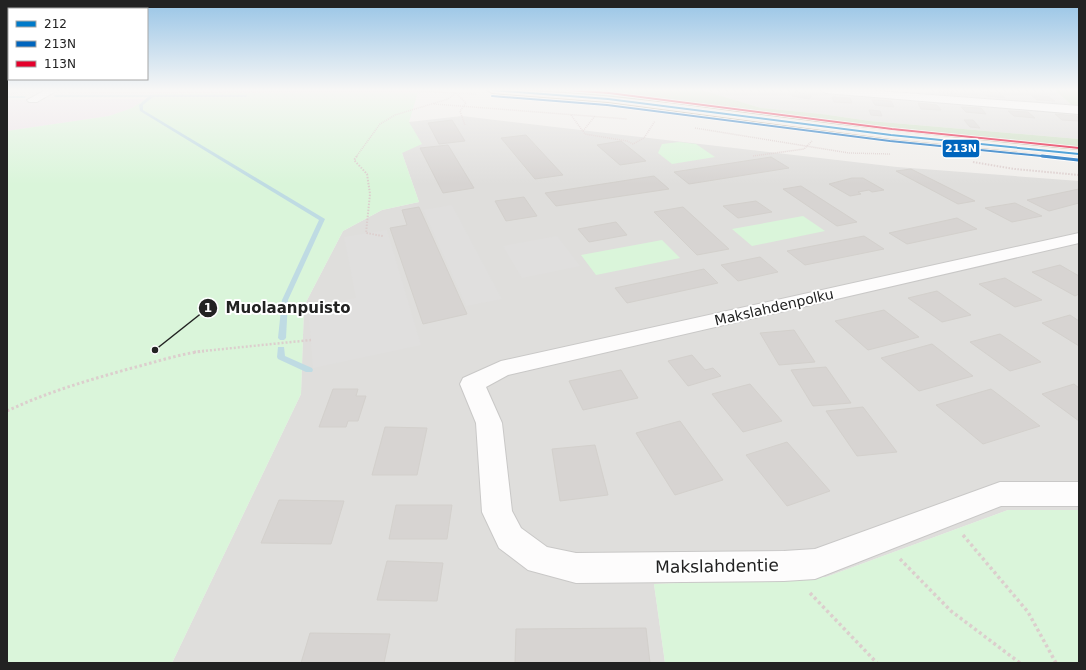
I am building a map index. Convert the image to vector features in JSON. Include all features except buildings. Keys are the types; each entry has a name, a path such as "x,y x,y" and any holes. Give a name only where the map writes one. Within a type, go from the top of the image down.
{"main road":[{"path":"783,121 891,135 1079,154"}],"street":[{"name":"Makslahdenpolku","path":"472,384 501,369 1079,238"},
{"name":"Makslahdentie","path":"472,384 489,423 497,512 510,538 539,560 576,568 784,566 815,564 1000,494 1079,494"}],"path":[{"path":"383,236 366,233 370,194 367,174 354,160 380,124 385,121"},
{"path":"575,121 585,134 626,141 633,144 644,138"},
{"path":"583,132 591,121"},
{"path":"651,121 658,122"},
{"path":"689,127 696,128"},
{"path":"753,156 804,149 808,146"},
{"path":"7,411 36,397 104,376 188,353 311,340"},
{"path":"946,514 1028,612 1056,663"},
{"path":"880,540 951,612 1020,663"},
{"path":"784,566 877,663"}],"shaded area":[{"path":"7,121 73,121 7,131"},
{"path":"507,121 897,167 1079,181 1079,510 1008,510 826,577 654,584 665,663 172,663 301,394 304,306 343,231 382,210 419,202 402,153 409,122"},
{"path":"873,121 1079,121 1079,139"},
{"path":"452,205 502,299 466,306 423,210"},
{"path":"387,230 421,345 313,368 308,307 356,298 344,237"},
{"path":"557,236 580,266 522,278 503,246"}],"green space":[{"path":"73,121 409,121 422,144 402,153 419,202 382,210 343,231 304,306 301,394 172,663 7,663 7,131"},
{"path":"817,121 873,121 1079,139 1079,147 1019,144 906,133"},
{"path":"679,142 696,144 715,157 672,164 658,153 662,144"},
{"path":"803,216 825,231 752,246 732,229"},
{"path":"662,240 680,258 596,275 581,255"},
{"path":"1008,510 1079,510 1079,663 665,663 654,584 826,577"}],"waterway":[{"path":"160,121 322,219 285,300 282,338"},
{"path":"281,349 281,357 309,370"}],"transit line":[{"name":"213N","path":"735,121 890,141 1078,160"},
{"name":"212","path":"783,121 891,135 1079,154"},
{"name":"113N","path":"831,121 1079,148"}],"place":[{"name":"Muolaanpuisto","path":"155,350"}]}
